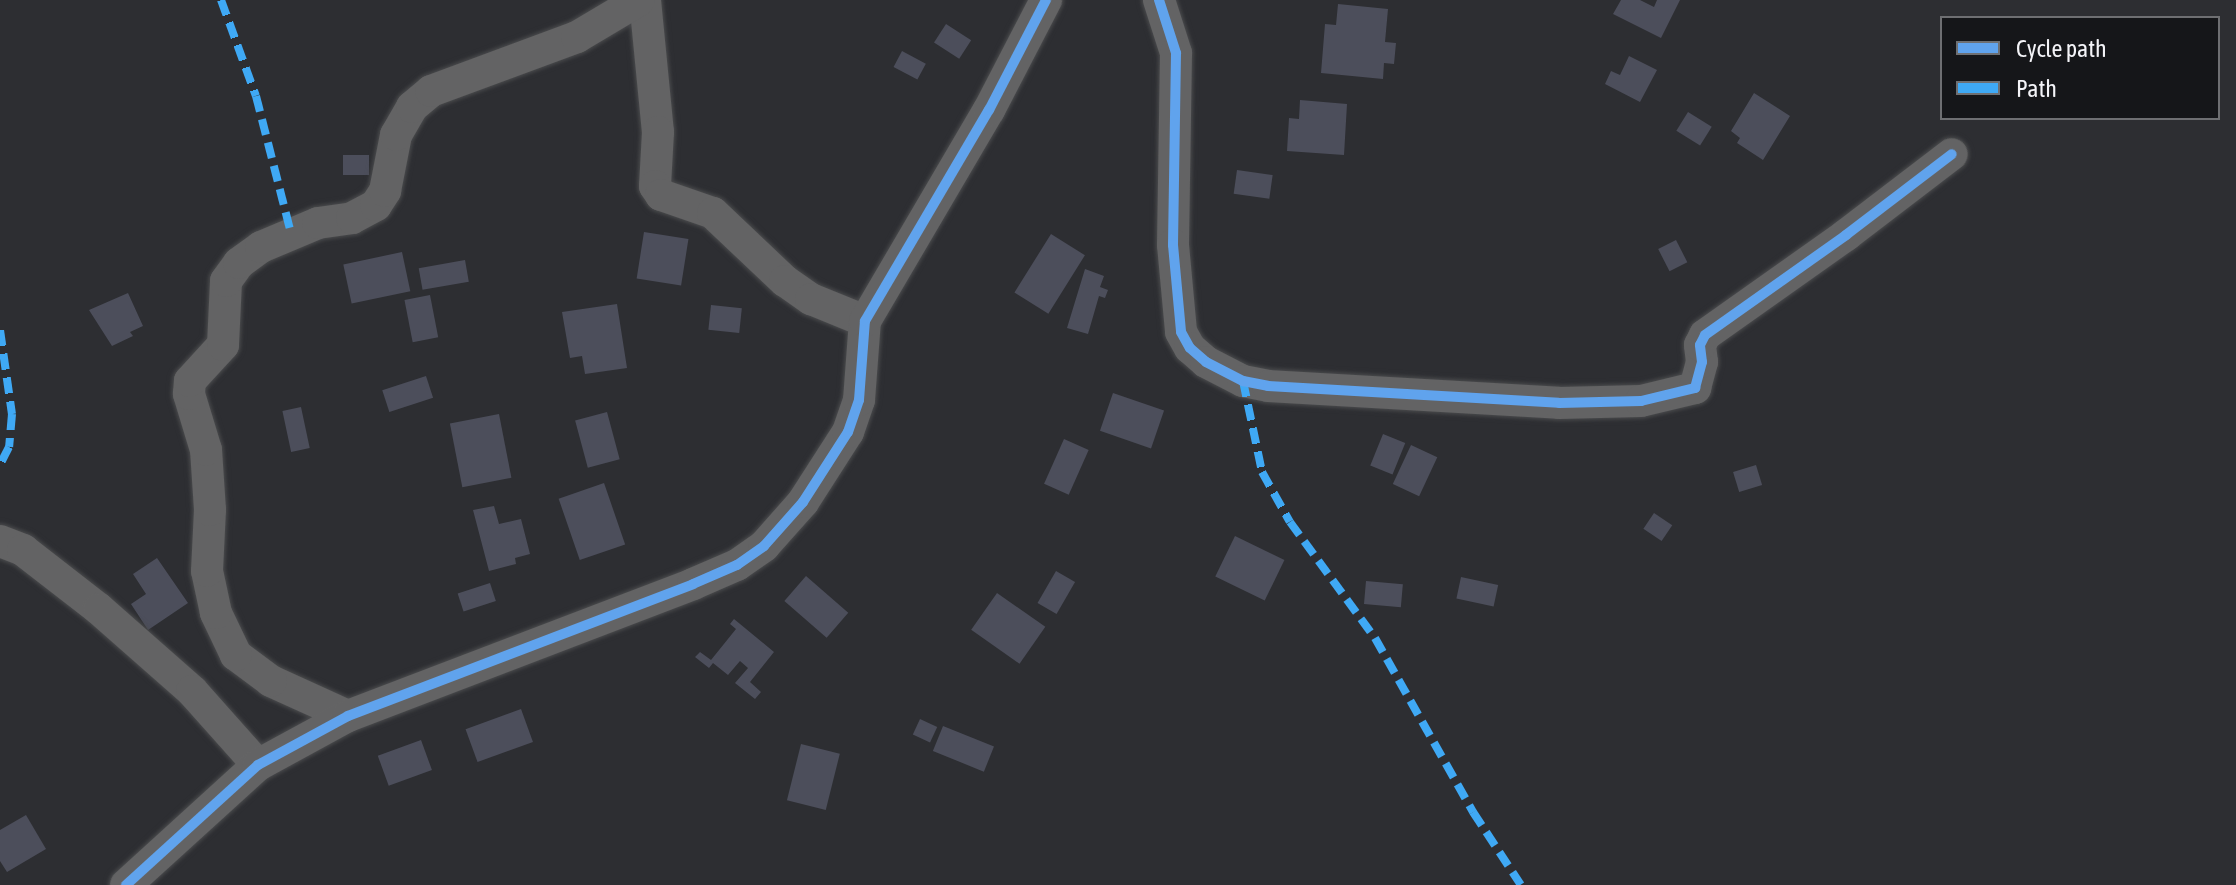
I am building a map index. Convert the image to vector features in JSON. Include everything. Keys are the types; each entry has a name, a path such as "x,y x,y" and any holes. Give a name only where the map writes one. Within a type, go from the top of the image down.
{"street":[{"path":"348,716 271,681 236,655 216,613 207,571 210,510 206,450 189,394 190,381 223,345 226,281 239,263 261,247 318,223 352,218 376,205 385,191 396,135 412,107 431,91 577,37 642,0 658,132 655,186 661,195 713,213 785,281 811,299 865,321"},
{"path":"137,881 258,765 348,716 693,584 737,565 764,546 803,502 848,432 859,400 865,321 989,110 1046,0"},
{"path":"1159,0 1173,33 1176,53 1173,245 1181,332 1190,348 1206,362 1255,383 1307,390 1442,393 1559,403 1641,401 1695,388 1702,362 1700,345 1705,335 1846,235 1952,154"},
{"path":"0,541 23,550 99,609 192,691 258,765"}],"building":[{"path":"1621,0 1640,0 1654,7 1657,0 1680,0 1661,38 1613,14"},
{"path":"1338,4 1388,9 1385,42 1396,43 1394,64 1384,63 1383,79 1321,73 1325,24 1336,25"},
{"path":"946,24 971,40 959,59 934,42"},
{"path":"902,51 926,64 917,80 894,67"},
{"path":"1629,56 1657,70 1640,102 1605,84 1611,71 1620,75"},
{"path":"1754,93 1790,116 1763,160 1737,143 1740,138 1731,131"},
{"path":"1300,100 1347,104 1344,155 1287,151 1289,118 1299,119"},
{"path":"1688,112 1712,127 1700,145 1676,131"},
{"path":"343,155 369,155 369,175 343,175"},
{"path":"1237,170 1273,175 1269,199 1234,194"},
{"path":"644,232 688,239 681,285 637,278"},
{"path":"1051,234 1085,255 1048,314 1014,293"},
{"path":"1676,240 1687,262 1670,271 1658,249"},
{"path":"402,252 410,291 352,304 343,264"},
{"path":"465,260 469,282 423,290 419,268"},
{"path":"1085,269 1104,276 1100,287 1108,290 1105,298 1099,296 1088,334 1067,328"},
{"path":"128,293 143,326 130,332 133,336 112,346 89,310"},
{"path":"430,295 438,337 413,342 404,300"},
{"path":"617,304 627,368 585,374 582,356 570,358 562,312"},
{"path":"711,305 742,308 739,333 708,330"},
{"path":"426,376 433,398 389,412 382,390"},
{"path":"1113,393 1164,411 1151,448 1100,431"},
{"path":"301,407 310,448 291,452 282,411"},
{"path":"607,412 620,459 588,468 575,421"},
{"path":"499,414 511,478 462,487 450,424"},
{"path":"1383,434 1405,443 1393,475 1370,466"},
{"path":"1064,439 1089,450 1069,495 1044,484"},
{"path":"1411,445 1437,457 1419,496 1393,484"},
{"path":"1756,465 1762,485 1739,492 1733,472"},
{"path":"604,483 625,544 580,560 559,499"},
{"path":"494,506 499,524 521,519 530,554 515,558 516,564 489,571 473,510"},
{"path":"1654,513 1672,525 1662,541 1643,529"},
{"path":"1235,536 1284,560 1265,601 1215,576"},
{"path":"157,558 188,603 148,630 131,604 146,594 133,574"},
{"path":"1056,571 1075,582 1057,614 1038,603"},
{"path":"806,576 848,613 827,638 784,601"},
{"path":"1461,577 1498,585 1494,606 1456,599"},
{"path":"1366,581 1403,584 1401,607 1364,604"},
{"path":"490,583 496,601 464,612 458,594"},
{"path":"997,593 1045,627 1020,664 971,630"},
{"path":"734,619 774,652 750,682 761,692 755,699 735,683 748,668 740,661 728,675 713,663 709,668 695,657 700,652 711,660 736,629 730,624"},
{"path":"521,709 533,742 478,762 466,729"},
{"path":"920,719 937,727 930,742 913,734"},
{"path":"943,726 994,747 984,772 933,751"},
{"path":"421,740 432,770 389,786 378,756"},
{"path":"801,744 840,754 826,810 787,800"},
{"path":"26,815 46,849 7,872 0,861 0,830"}],"marked path":[{"path":"221,0 256,96 291,233"},
{"path":"0,330 12,414 9,447 0,465"},
{"path":"1243,381 1262,472 1290,522 1375,638 1473,812 1521,885"}],"cycle path":[{"path":"126,885 258,765 348,716 693,584 737,565 764,546 803,502 848,432 859,400 865,321 989,110 1046,0"},
{"path":"1159,0 1176,53 1173,245 1181,332 1190,348 1206,362 1243,381 1268,386 1559,403 1641,401 1695,388 1702,362 1700,345 1705,335 1846,235 1952,154"}]}
